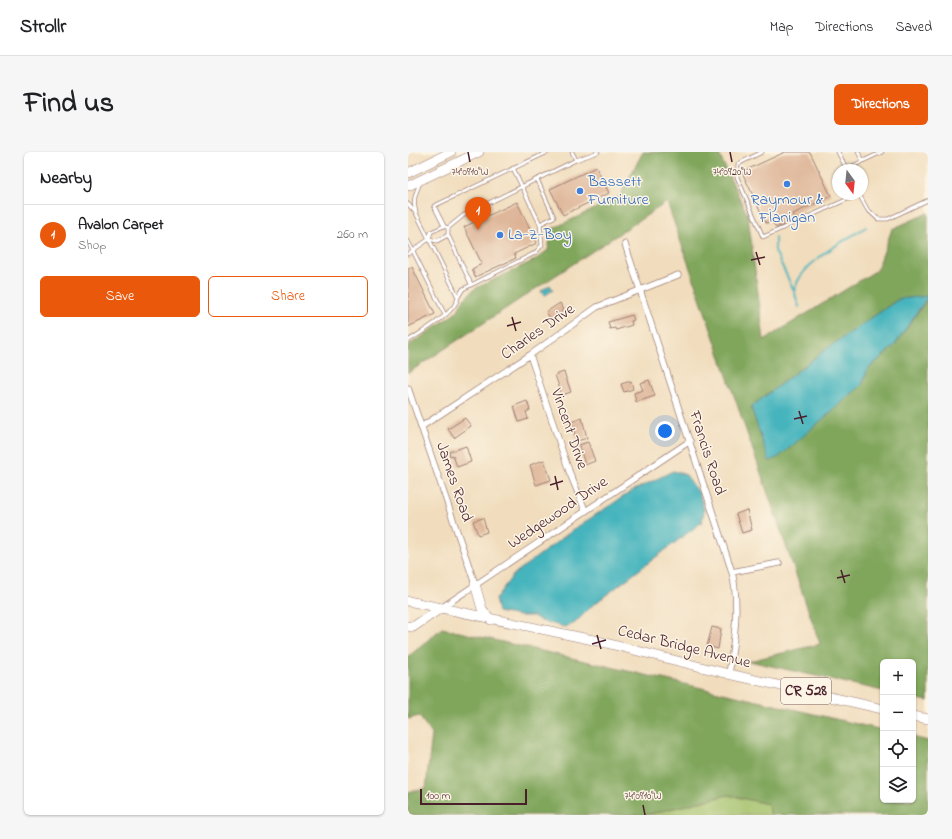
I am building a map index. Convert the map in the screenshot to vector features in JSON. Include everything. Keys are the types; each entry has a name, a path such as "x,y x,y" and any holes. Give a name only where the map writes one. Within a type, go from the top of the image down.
{"main road":[{"path":"408,173 450,152"},
{"path":"408,186 479,152"},
{"path":"475,584 482,610 490,620"},
{"name":"Cedar Bridge Avenue","path":"408,601 490,620 598,641 729,674 880,708"},
{"path":"408,626 413,627 440,608"},
{"path":"916,717 928,719"}],"street":[{"name":"Francis Road","path":"625,244 732,572 736,601 735,630 729,674"},
{"name":"Charles Drive","path":"421,427 530,355 597,307 678,275"},
{"name":"Vincent Drive","path":"530,355 569,471 585,510"},
{"name":"James Road","path":"408,388 475,584"},
{"name":"Wedgewood Drive","path":"440,608 690,440"},
{"path":"732,572 779,563"}],"lane":[{"path":"448,228 444,226 434,206 548,152"},
{"path":"572,152 576,160"},
{"path":"471,284 448,235 448,228 464,214 576,160 598,152"},
{"path":"762,152 738,164 736,169 737,177 763,237 846,200"},
{"path":"838,152 844,164"},
{"path":"858,152 863,161"},
{"path":"857,164 882,152"},
{"path":"458,297 463,289 471,284 535,253 542,245 540,224 513,168"},
{"path":"537,179 554,216 540,224"},
{"path":"408,341 458,304 458,297 416,213 413,204 415,194 422,180"},
{"path":"862,200 867,209 878,219 888,219 928,200"},
{"path":"408,204 416,213"},
{"path":"408,254 413,252 429,239 431,232 444,226"},
{"path":"429,239 437,240 448,235"},
{"path":"408,241 445,315"}],"green space":[{"path":"643,152 718,152 748,216 764,340 877,270 892,229 928,213 928,296 899,299 825,350 751,407 759,429 862,385 868,369 894,346 928,298 928,701 916,699 916,659 880,659 880,690 749,661 820,644 667,202 408,373 408,346 457,312 464,299 474,289 535,260 548,250 552,229 619,197"},
{"path":"442,628 880,729 880,803 916,803 916,738 928,741 928,815 771,815 768,804 728,795 645,815 408,815 408,792 426,788 432,734 419,716 408,719 408,657"},
{"path":"728,795 768,804 771,815 645,815"}],"water":[{"path":"550,285 553,290 544,296 541,291"},
{"path":"928,296 894,346 868,369 862,385 779,457 769,461 751,407 825,350 899,299"},
{"path":"673,471 686,475 699,493 704,510 702,522 593,605 575,623 565,627 541,621 534,616 519,616 498,612 495,599 514,574 577,527 632,491"}],"building":[{"name":"Raymour & Flanigan","path":"785,152 810,152 831,196 793,214 796,219 776,228 772,221 766,223 742,172"},
{"name":"Bassett Furniture","path":"596,167 609,193 563,215 550,189"},
{"name":"La-Z-Boy","path":"517,202 537,243 514,254 516,258 475,277 472,269 482,264 464,227"},
{"path":"412,267 435,314 408,327 408,269"},
{"path":"560,303 564,310 551,319 546,312"},
{"path":"632,315 634,320 631,321 632,325 616,330 615,328 610,329 608,322"},
{"path":"564,372 571,392 562,395 555,375"},
{"path":"649,380 655,396 636,402 634,393 643,390 640,383"},
{"path":"631,381 633,389 624,392 621,384"},
{"path":"527,401 530,410 526,412 528,419 519,422 514,406"},
{"path":"465,418 471,426 454,438 448,429"},
{"path":"582,418 587,438 577,441 571,422"},
{"path":"588,442 595,461 585,465 579,445"},
{"path":"466,446 471,462 457,467 453,455 450,456 449,452"},
{"path":"544,460 551,480 536,485 530,465"},
{"path":"747,510 752,530 742,533 736,514"},
{"path":"483,518 487,532 478,535 473,521"},
{"path":"712,627 721,629 718,649 707,646"}],"waterway":[{"path":"799,307 795,292 798,282 804,272 823,254 866,227"},
{"path":"775,237 775,251 795,293"}],"place":[{"name":"Raymour & Flanigan","path":"787,184"},
{"name":"Bassett Furniture","path":"580,191"},
{"name":"Avalon Carpet","path":"478,230"},
{"name":"La-Z-Boy","path":"500,235"}]}
